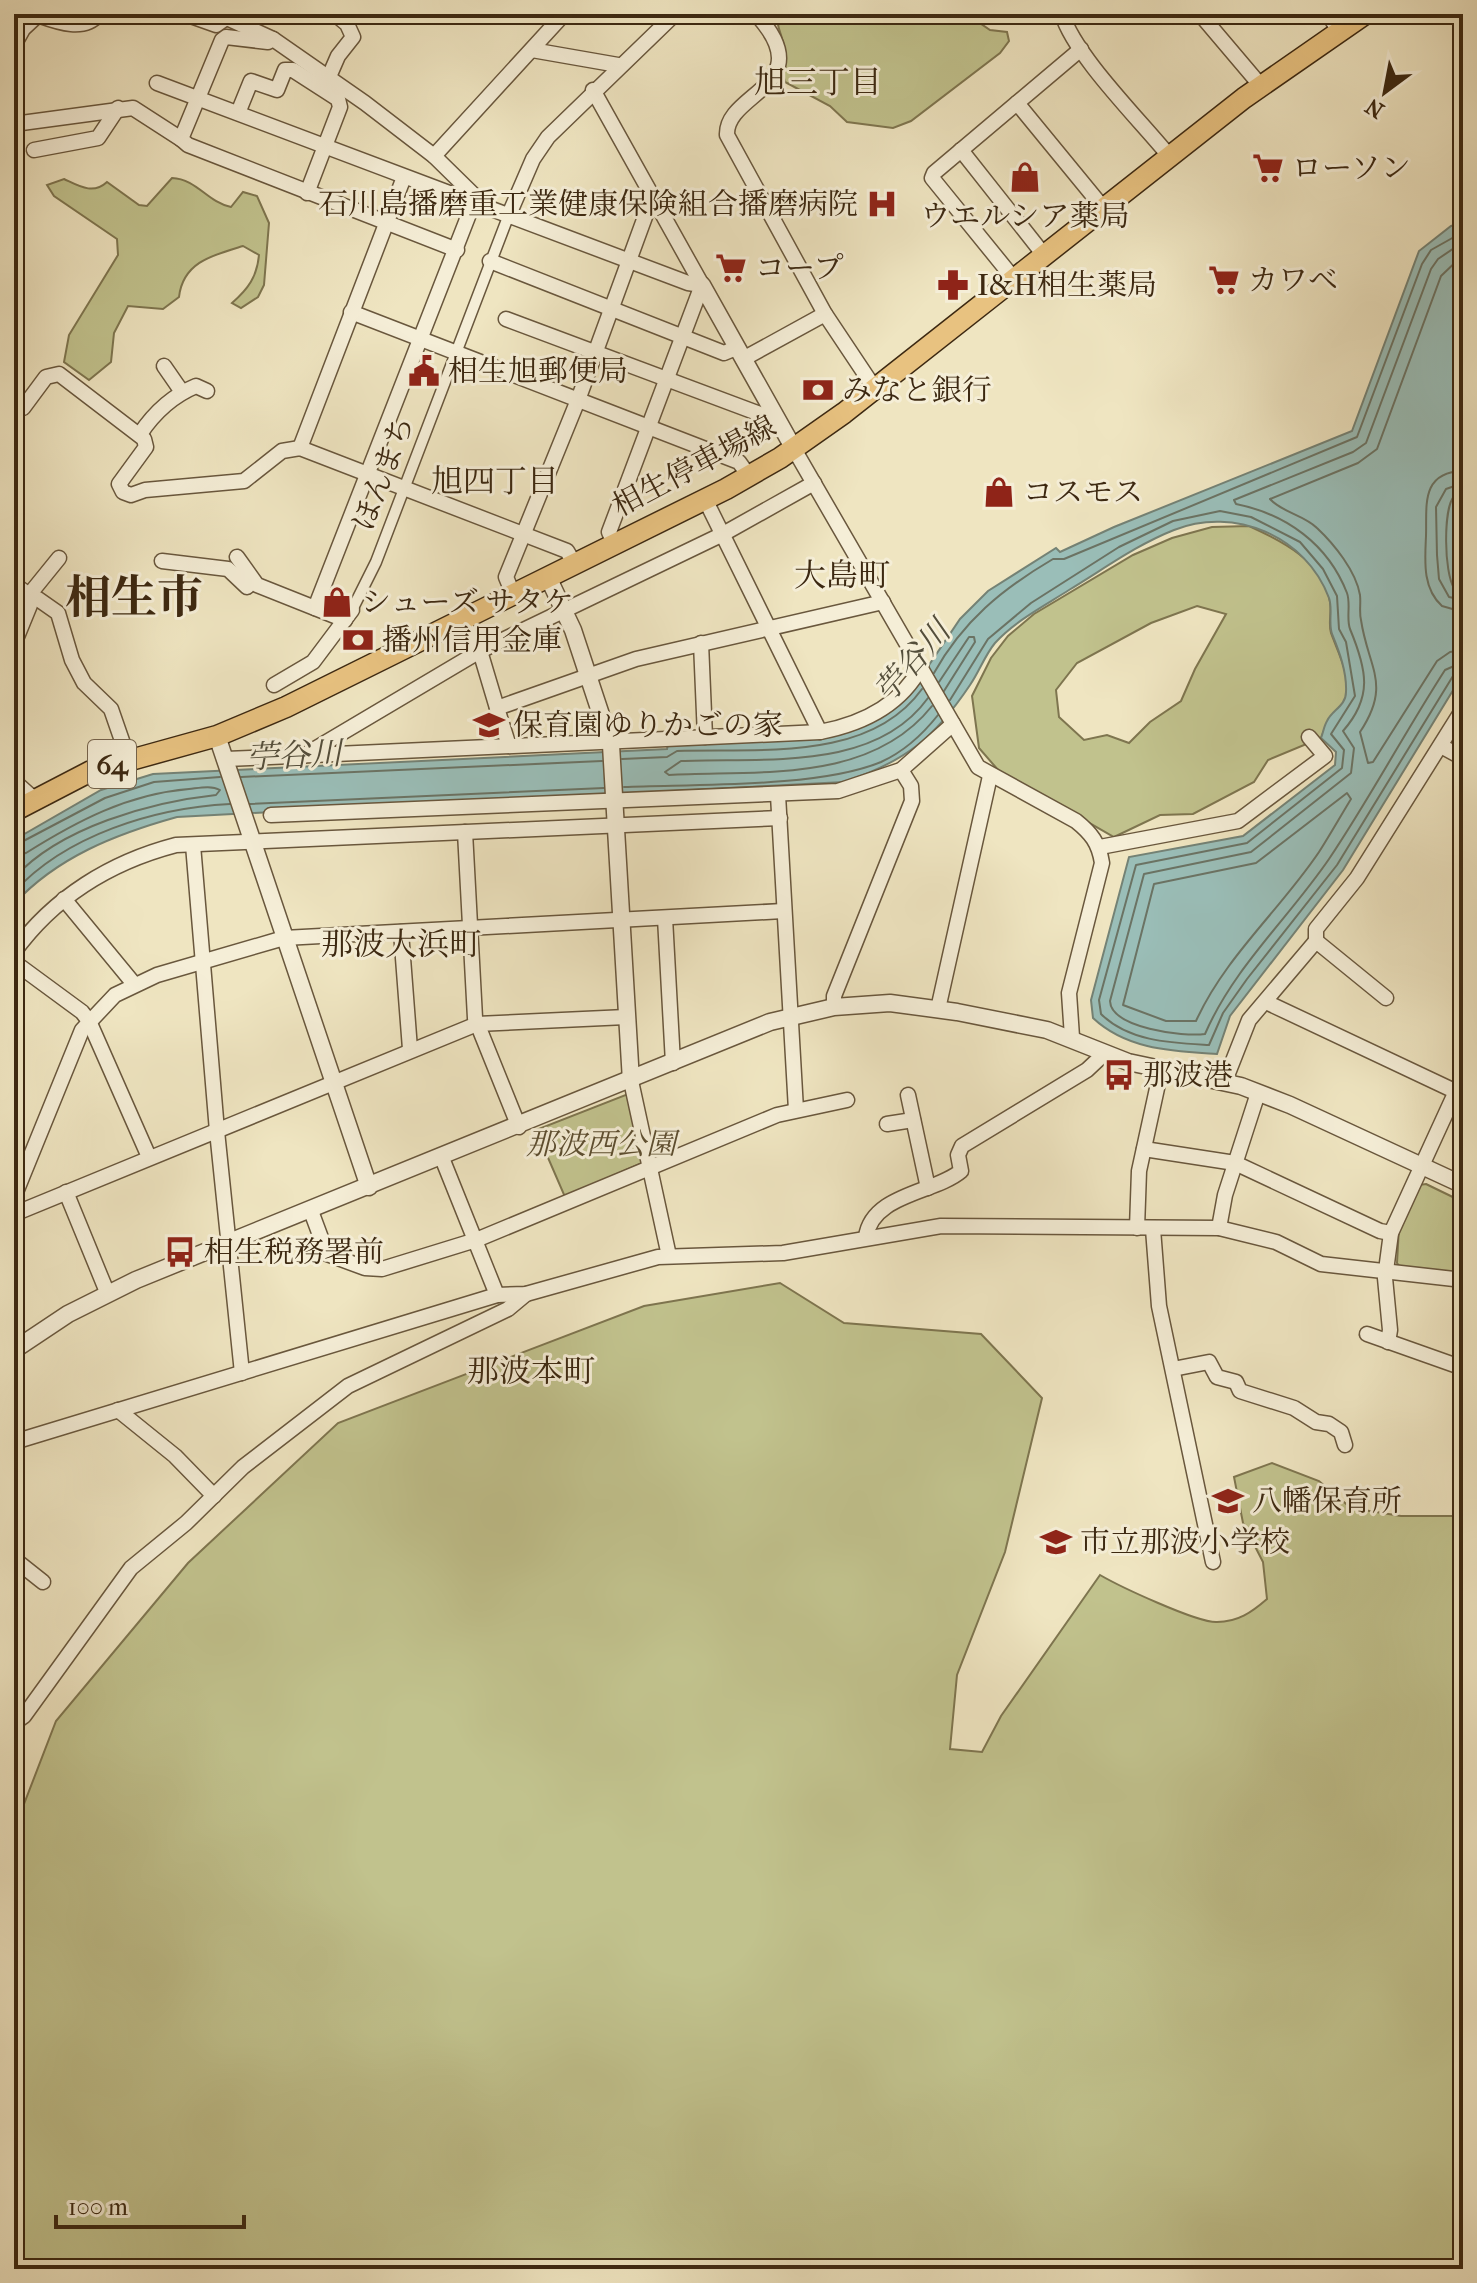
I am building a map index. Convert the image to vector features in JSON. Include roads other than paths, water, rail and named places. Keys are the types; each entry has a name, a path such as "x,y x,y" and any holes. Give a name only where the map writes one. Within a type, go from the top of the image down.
{"main road":[{"name":"相生停車場線","path":"14,811 34,799 128,758 217,736 326,688 749,476 794,449 875,389 1261,86 1333,23 1365,14"}],"street":[{"path":"14,45 36,15 82,25 91,23 99,14"},
{"path":"185,14 216,25 222,16 273,39 434,156 478,204"},
{"path":"328,79 338,56 353,37 347,24 335,14"},
{"path":"434,156 564,14"},
{"path":"508,217 533,159 593,90 675,14"},
{"path":"756,14 773,35 777,54 774,76 732,118 726,126 727,135 825,314 875,389"},
{"path":"1062,14 1081,49 1170,157"},
{"path":"1200,14 1261,86"},
{"path":"181,139 222,40 226,37 268,42 273,39"},
{"path":"1014,279 932,178 1081,49"},
{"path":"532,50 618,65"},
{"path":"238,113 251,81 277,90 285,70 293,70 338,99 340,107 307,193"},
{"path":"157,83 508,217 702,285"},
{"path":"593,90 970,756 990,776 1076,821 1090,832 1100,847 1102,863 1069,993 1072,1037"},
{"path":"1017,103 1104,209"},
{"path":"34,150 98,138 118,108"},
{"path":"14,124 133,108 188,145 385,225 457,250"},
{"path":"961,150 1044,255"},
{"path":"300,448 404,177"},
{"path":"513,594 506,577 578,400 653,195"},
{"path":"315,608 478,204"},
{"name":"ほんまち","path":"348,615 376,562 508,217"},
{"path":"490,261 724,353 740,354 825,314"},
{"path":"614,543 609,532 702,285"},
{"path":"351,312 739,462 749,476"},
{"path":"506,319 768,417 775,415"},
{"path":"164,366 182,392"},
{"path":"14,409 23,408 46,377 59,374 140,434 146,447 119,484 123,492 131,495 145,490 244,481 282,451 300,448 567,551 574,563"},
{"path":"140,434 150,420 182,392 196,386 207,391"},
{"path":"301,757 480,651 723,534 814,483"},
{"path":"705,499 820,732"},
{"path":"237,557 257,585 315,608 348,615 313,662 274,685"},
{"path":"14,644 30,598 59,558"},
{"path":"162,561 228,569 248,588 257,585"},
{"path":"548,577 564,609 611,743 631,1081 669,1256"},
{"path":"14,584 30,598 38,599 58,613 72,660 84,683 111,709 128,758"},
{"path":"497,708 588,674 769,626 883,602"},
{"path":"462,620 480,651 509,746"},
{"path":"701,643 705,737"},
{"path":"313,662 326,688"},
{"path":"227,762 820,732 859,723 876,713 903,694 922,670"},
{"path":"1225,1081 1249,1020 1316,941 1316,929 1357,878 1463,709"},
{"path":"271,815 838,791 901,770 951,721"},
{"path":"217,736 369,1187"},
{"path":"1100,847 1238,821 1325,756 1309,737"},
{"path":"1441,746 1463,758"},
{"path":"14,753 14,769"},
{"path":"834,1007 834,996 912,801 911,786 901,770"},
{"path":"938,1009 990,776"},
{"path":"14,781 34,799"},
{"path":"778,795 796,1110"},
{"path":"14,952 64,899 117,864 176,845 780,818"},
{"path":"465,832 477,1024 519,1127"},
{"path":"193,845 217,1131 242,1373"},
{"path":"64,899 134,984"},
{"path":"14,1197 76,1041 89,1021 115,995 134,984 284,938 783,911"},
{"path":"665,918 673,1063"},
{"path":"401,932 410,1049"},
{"path":"1316,941 1386,998"},
{"path":"14,962 82,1012 89,1021 149,1157"},
{"path":"1266,1002 1459,1093"},
{"path":"14,1350 107,1292 789,1016 834,1007 890,1003 938,1009 1072,1037 1104,1054 1161,1070 1225,1081 1258,1093 1463,1185"},
{"path":"14,1214 477,1024 626,1017"},
{"path":"866,1237 867,1229 881,1213 905,1194 949,1182 961,1171 958,1155 962,1146 1087,1070 1104,1054"},
{"path":"1137,1228 1139,1171 1161,1070"},
{"path":"1388,1342 1390,1330 1385,1278 1389,1271 1391,1233 1459,1093 1463,1076"},
{"path":"1219,1228 1235,1163 1258,1093"},
{"path":"908,1095 928,1188"},
{"path":"311,1211 327,1254 365,1268 382,1269 476,1240 796,1110 847,1100"},
{"path":"887,1124 913,1120"},
{"path":"1144,1149 1235,1163 1391,1233"},
{"path":"442,1158 497,1295"},
{"path":"66,1192 107,1292"},
{"path":"14,1442 497,1295 526,1294 669,1256 783,1253 941,1226 1219,1228 1276,1242 1321,1264 1463,1280"},
{"path":"1153,1229 1157,1294 1213,1562"},
{"path":"14,1723 24,1716 131,1568 243,1467 348,1386 508,1309 526,1294"},
{"path":"1367,1334 1463,1368"},
{"path":"1173,1369 1209,1362 1217,1377 1236,1382 1240,1391 1294,1408 1316,1422 1329,1424 1341,1432 1345,1445"},
{"path":"118,1410 175,1456 214,1496"},
{"path":"14,1559 43,1582"}],"water":[{"path":"1463,223 1463,500 1454,509 1457,575 1463,591 1463,674 1343,870 1230,1016 1217,1054 1184,1052 1136,1043 1106,1029 1093,1018 1091,1000 1129,857 1243,836 1335,765 1336,752 1321,738 1329,717 1344,701 1346,684 1331,630 1329,598 1304,558 1286,543 1265,532 1220,522 1197,523 1160,536 1030,614 995,643 957,704 930,734 901,757 844,782 177,817 132,831 68,860 31,887 14,904 14,840 101,790 153,774 667,749 668,744 834,735 927,668 960,619 988,591 1056,548 1060,552 1114,527 1352,431 1419,251 1451,226"}],"place":[{"name":"ローソン","path":"1268,168"},
{"name":"ウエルシア薬局","path":"1025,177"},
{"name":"石川島播磨重工業健康保険組合播磨病院","path":"882,204"},
{"name":"コープ","path":"731,268"},
{"name":"カワベ","path":"1224,280"},
{"name":"I&H相生薬局","path":"953,285"},
{"name":"相生旭郵便局","path":"424,371"},
{"name":"みなと銀行","path":"818,390"},
{"name":"コスモス","path":"999,492"},
{"name":"シューズ サタケ","path":"337,602"},
{"name":"播州信用金庫","path":"358,640"},
{"name":"保育園ゆりかごの家","path":"489,725"},
{"name":"那波港","path":"1119,1075"},
{"name":"相生税務署前","path":"180,1252"},
{"name":"八幡保育所","path":"1228,1501"},
{"name":"市立那波小学校","path":"1056,1542"}],"district":[{"name":"旭三丁目","path":"818,82"},
{"name":"旭四丁目","path":"495,481"},
{"name":"大島町","path":"842,575"},
{"name":"相生市","path":"134,597"},
{"name":"那波大浜町","path":"401,944"},
{"name":"那波本町","path":"531,1371"}],"water label":[{"name":"苧谷川","path":"912,661"},
{"name":"苧谷川","path":"294,755"}],"park label":[{"name":"那波西公園","path":"601,1144"}]}
